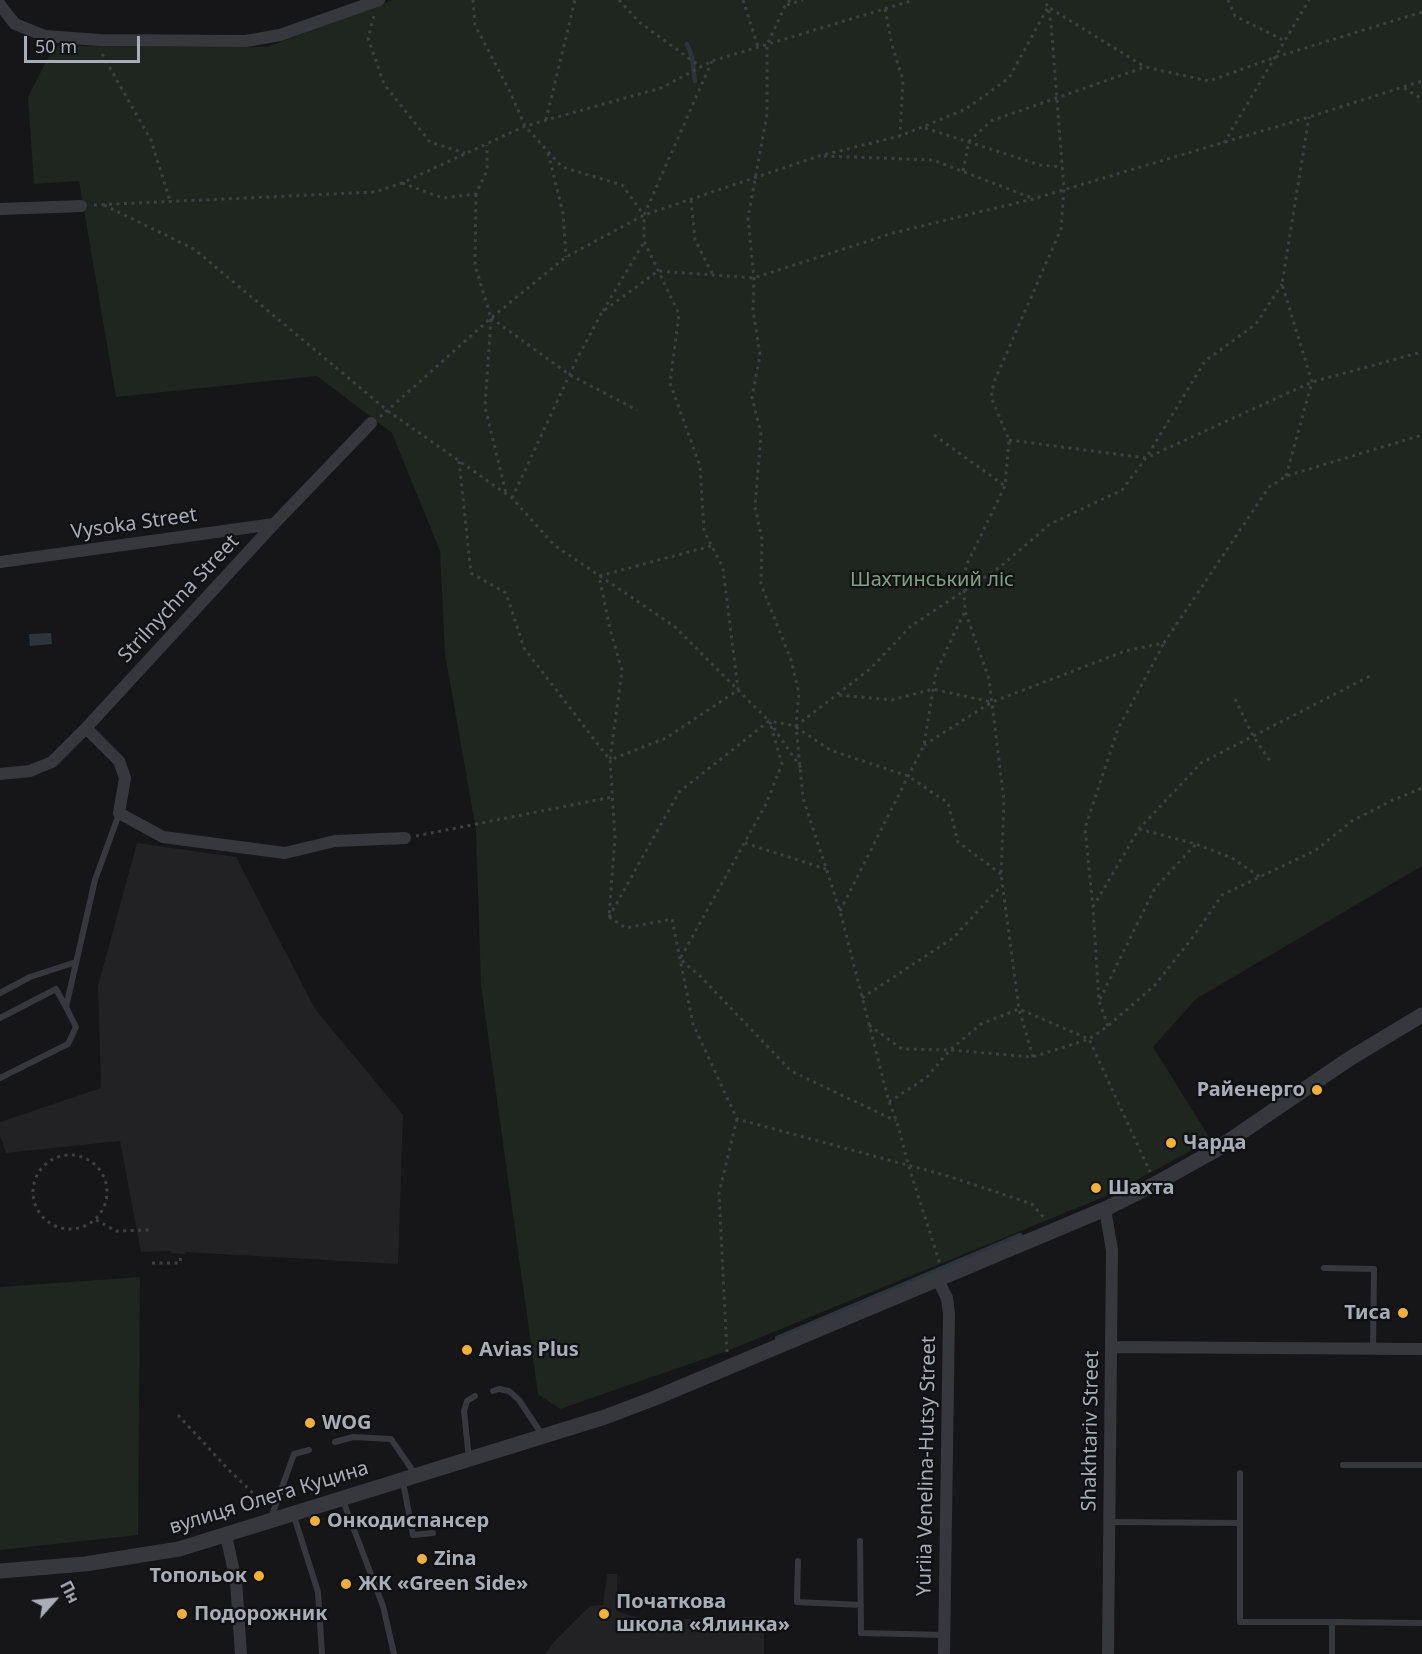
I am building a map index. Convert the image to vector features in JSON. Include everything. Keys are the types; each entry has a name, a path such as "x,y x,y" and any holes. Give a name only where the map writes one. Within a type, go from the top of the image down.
{"street":[{"path":"0,5 15,24 45,36 100,40 246,41 280,35 378,0"},
{"path":"0,209 81,206"},
{"name":"Strilnychna Street","path":"0,774 30,771 52,762 371,423"},
{"name":"Vysoka Street","path":"0,562 274,524"},
{"path":"86,728 119,761 125,778 119,813 163,837 285,853 335,841 405,838"},
{"name":"вулиця Олега Куцина","path":"0,1571 86,1564 179,1549 226,1535 273,1513 293,1513 624,1410 1105,1209 1214,1151 1349,1059 1422,1015"},
{"name":"Shakhtariv Street","path":"1105,1209 1112,1250 1108,1654"},
{"name":"Yuriia Venelina-Hutsy Street","path":"938,1280 947,1298 949,1314 944,1654"},
{"path":"1112,1347 1422,1349"},
{"path":"226,1535 236,1581 241,1654"}],"lane":[{"path":"66,1007 95,880 119,813"},
{"path":"0,993 30,977 76,962"},
{"path":"0,1018 56,989 76,1027 68,1044 0,1078"},
{"path":"1324,1268 1374,1269 1373,1349"},
{"path":"493,1391 500,1389 509,1391 519,1400 543,1436"},
{"path":"470,1459 464,1411 467,1401 475,1396"},
{"path":"335,1442 353,1437 391,1439 409,1477 413,1535 433,1533"},
{"path":"273,1513 294,1454 309,1450"},
{"path":"1343,1465 1422,1465"},
{"path":"1240,1473 1240,1622 1422,1623"},
{"path":"342,1498 383,1606 393,1654"},
{"path":"293,1513 318,1592 322,1654"},
{"path":"1110,1522 1240,1523"},
{"path":"860,1541 861,1633 945,1635"},
{"path":"798,1561 797,1602 861,1605"},
{"path":"1332,1622 1332,1654"}],"path":[{"path":"378,0 368,39 384,84 430,142 467,154"},
{"path":"473,0 475,25 512,94 525,126 562,167 622,185 644,215"},
{"path":"546,120 575,0"},
{"path":"619,0 639,22 701,67"},
{"path":"743,0 758,47"},
{"path":"790,0 767,45 767,114 748,218 754,278 753,310 760,355 752,397 761,434 755,507 762,539 761,584 791,660 800,693 796,726 803,798 840,911 889,1102 939,1262"},
{"path":"785,6 803,0"},
{"path":"81,206 375,192 402,183 525,126 661,88 712,61 914,0"},
{"path":"1033,1058 1019,1009 1000,874 1004,801 992,702 988,679 965,611 964,591 966,566 1005,486 1009,440 991,397 1061,229 1063,168 1048,7 1044,0"},
{"path":"1228,0 1235,16 1285,41"},
{"path":"1224,143 1310,0"},
{"path":"1048,7 1145,67 1209,81 1276,57 1422,12"},
{"path":"371,423 388,411 491,318 566,258 644,215 819,156 900,136 966,109 1009,78 1048,7"},
{"path":"885,9 892,45 903,80 900,136"},
{"path":"100,40 103,57 151,140 170,201"},
{"path":"712,61 644,215 644,241 679,314 670,383 700,466 704,531 723,568 738,690"},
{"path":"963,171 969,141 991,121 1145,67"},
{"path":"602,312 658,270 754,278 893,233 1033,199 1310,117 1422,81"},
{"path":"1404,88 1422,99"},
{"path":"796,726 870,669 911,626 1000,567 1050,524 1122,490 1146,458 1205,361 1256,324 1282,284 1310,117"},
{"path":"923,128 1040,165 1063,168"},
{"path":"487,145 488,170 476,194 475,265 491,318 484,407 506,493"},
{"path":"547,151 563,213 566,258"},
{"path":"819,156 933,160 1033,199"},
{"path":"402,183 443,198 476,194"},
{"path":"691,200 695,240 712,275"},
{"path":"104,205 194,249 388,411 506,493 554,545 674,626 769,721 802,770"},
{"path":"512,498 602,312 644,241"},
{"path":"1282,284 1312,382 1286,476"},
{"path":"491,318 570,375 637,410"},
{"path":"1009,440 1146,458 1312,382 1422,352"},
{"path":"934,435 1005,486"},
{"path":"1108,1026 1099,1001 1085,828 1118,729 1164,643 1269,487 1286,476 1422,435"},
{"path":"459,461 471,573 506,593 524,648 610,760"},
{"path":"599,576 711,546"},
{"path":"599,576 610,629 622,670 610,760 615,838 609,918"},
{"path":"840,911 924,745 936,672 965,611"},
{"path":"924,745 992,702 1125,651 1164,643"},
{"path":"1093,908 1139,829 1201,763 1372,675"},
{"path":"837,695 892,700 933,689 992,702"},
{"path":"610,760 666,738 738,690"},
{"path":"1235,699 1253,736 1270,761"},
{"path":"680,960 766,804 782,764 769,721"},
{"path":"609,918 679,792 769,721 796,726 830,750 908,776 948,803 958,842 1000,874"},
{"path":"869,1025 902,1049 950,1050 1033,1058 1089,1039 1108,1026 1155,985 1193,937 1222,895 1316,850 1352,821 1422,788"},
{"path":"405,838 613,796"},
{"path":"1139,829 1196,844 1233,858 1260,877"},
{"path":"744,843 826,869"},
{"path":"1099,1001 1155,888 1196,844"},
{"path":"862,998 953,938 1002,885"},
{"path":"609,918 626,928 672,919 693,1024 737,1119 719,1193 728,1368"},
{"path":"680,960 701,977 791,1071 897,1122"},
{"path":"889,1102 926,1078 950,1050 981,1024 1019,1009 1089,1039 1155,1184"},
{"path":"737,1119 908,1164 1032,1204 1054,1230"},
{"path":"75,1155 87,1159 96,1166 107,1187 107,1199 96,1220 73,1230 49,1223 34,1203 33,1190 42,1167 63,1156 75,1155"},
{"path":"96,1220 116,1230 149,1230"},
{"path":"152,1263 180,1263 182,1254"},
{"path":"178,1415 273,1513"}],"shaded area":[{"path":"51,633 52,644 30,646 29,634"},
{"path":"137,843 236,857 315,1009 403,1115 398,1264 185,1252 181,1254 171,1253 171,1251 141,1252 120,1141 6,1153 0,1135 0,1122 101,1088 98,986"},
{"name":"Початкова школа «Ялинка»","path":"607,1574 617,1574 617,1611 644,1620 764,1617 764,1654 545,1654 590,1606 603,1605"}],"green space":[{"name":"Шахтинський ліс","path":"393,0 1422,0 1422,866 1196,999 1153,1047 1211,1140 1111,1194 727,1351 560,1409 538,1394 481,985 476,830 445,654 440,551 392,433 317,376 116,397 79,181 34,184 28,97 54,46 267,47"},
{"path":"140,1277 138,1535 0,1550 0,1287"}],"waterway":[{"path":"687,44 692,57 695,81"},
{"path":"777,1338 1020,1235"}],"place":[{"name":"Райенерго","path":"1317,1090"},
{"name":"Чарда","path":"1171,1143"},
{"name":"Шахта","path":"1096,1188"},
{"name":"Тиса","path":"1403,1313"},
{"name":"Avias Plus","path":"467,1350"},
{"name":"WOG","path":"310,1423"},
{"name":"Онкодиспансер","path":"315,1521"},
{"name":"Zina","path":"422,1559"},
{"name":"Топольок","path":"259,1576"},
{"name":"ЖК «Green Side»","path":"346,1584"},
{"name":"Подорожник","path":"182,1614"},
{"name":"Початкова школа «Ялинка»","path":"604,1614"}]}
